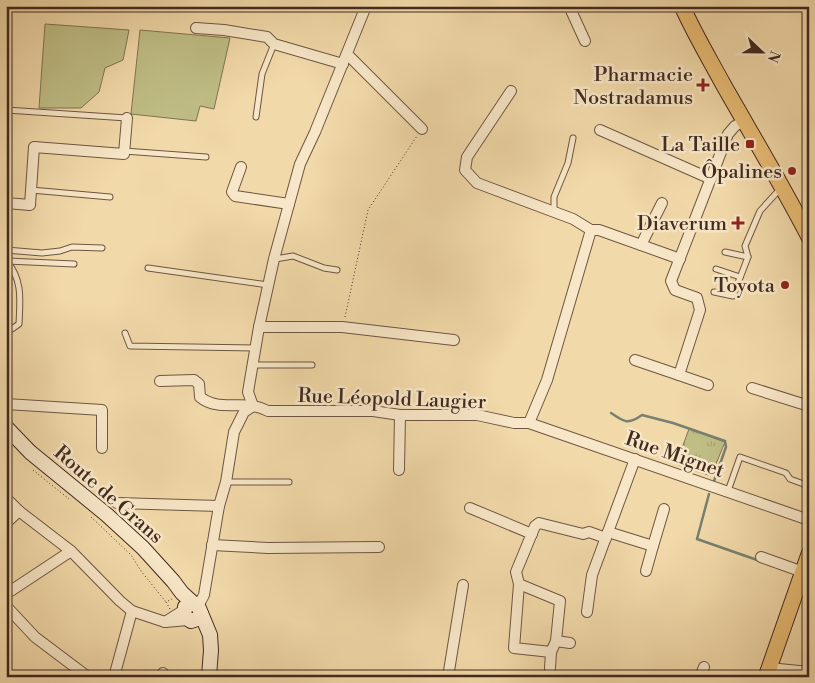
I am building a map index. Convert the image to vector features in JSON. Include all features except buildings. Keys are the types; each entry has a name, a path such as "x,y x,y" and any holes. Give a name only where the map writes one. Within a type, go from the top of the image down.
{"main road":[{"path":"687,7 694,30 809,237"},
{"path":"768,673 807,560"}],"street":[{"path":"6,498 19,511 71,551 132,611 165,622 190,612 204,595 234,432 244,412 253,406 248,392 259,327 274,259 300,164 366,6"},
{"path":"569,6 585,41"},
{"path":"196,28 224,30 267,37 274,44 345,59 422,129"},
{"path":"511,91 467,157 465,170 477,183 573,218 591,230 599,230 680,259"},
{"path":"6,209 30,205 34,147 124,154 127,118"},
{"path":"679,375 700,310 697,298 675,290 671,281 728,134 735,126 744,121"},
{"path":"600,130 711,179"},
{"path":"632,136 639,140 640,147"},
{"path":"241,167 232,192 235,196 289,204"},
{"path":"641,245 662,203"},
{"path":"529,423 547,380 591,230"},
{"path":"259,327 342,326 454,340"},
{"path":"635,360 708,385"},
{"name":"Rue Léopold Laugier","path":"160,381 194,380 200,384 200,397 207,402 235,406 253,406 268,411 373,411 400,415 477,415 514,423 529,423"},
{"path":"752,388 809,406"},
{"path":"6,404 102,410 102,448"},
{"path":"398,470 400,415"},
{"name":"Rue Mignet","path":"529,423 809,520"},
{"name":"Route de Grans","path":"6,427 30,452 102,511 143,548 173,581 177,596 210,634 211,650 208,677"},
{"path":"587,612 592,575 635,459"},
{"path":"117,503 219,506"},
{"path":"470,508 532,534"},
{"path":"646,571 664,509"},
{"path":"6,522 19,511"},
{"path":"551,652 514,648 519,584 516,572 535,526 539,523 582,534 589,532 607,535 654,546"},
{"path":"212,546 268,548 379,547"},
{"path":"6,594 71,551"},
{"path":"762,557 807,560"},
{"path":"519,584 560,601 556,642 551,652 550,668"},
{"path":"448,677 462,585"},
{"path":"6,606 36,638 88,677"},
{"path":"114,677 132,611"},
{"path":"165,622 190,612"},
{"path":"556,642 570,643"},
{"path":"768,673 809,672"}],"lane":[{"path":"256,117 262,74 274,44"},
{"path":"6,110 127,118"},
{"path":"554,211 554,197 568,163 573,138"},
{"path":"124,151 206,157"},
{"path":"714,292 733,296 748,257 745,246 760,211 782,187"},
{"path":"31,190 110,197"},
{"path":"6,250 42,253 60,251 72,247 102,248"},
{"path":"725,252 748,257"},
{"path":"274,259 293,256 324,268 337,270"},
{"path":"6,261 74,264"},
{"path":"6,261 15,272 20,293 19,324 6,333"},
{"path":"148,268 268,285"},
{"path":"716,269 740,277"},
{"path":"125,333 130,346 256,348"},
{"path":"252,365 312,365"},
{"path":"728,491 740,457 786,473 790,479 809,486"},
{"path":"226,482 289,482"}],"path":[{"path":"342,326 368,210 422,129"},
{"path":"32,469 72,501"},
{"path":"86,513 131,555 141,571 166,602 190,612"},
{"path":"166,602 177,596"}],"green space":[{"path":"45,24 129,30 123,60 105,68 99,92 81,108 39,108"},
{"path":"140,30 230,38 214,109 200,106 196,121 131,114"},
{"path":"689,429 725,442 711,476 676,464"}],"waterway":[{"path":"611,413 619,419 626,421 633,420 642,415 673,423 725,441 726,447 714,481"},
{"path":"709,494 697,539 760,561"}],"place":[{"name":"Pharmacie Nostradamus","path":"703,85"},
{"name":"La Taille","path":"750,144"},
{"name":"Ôpalines","path":"792,171"},
{"name":"Diaverum","path":"738,223"},
{"name":"Toyota","path":"785,285"}]}
